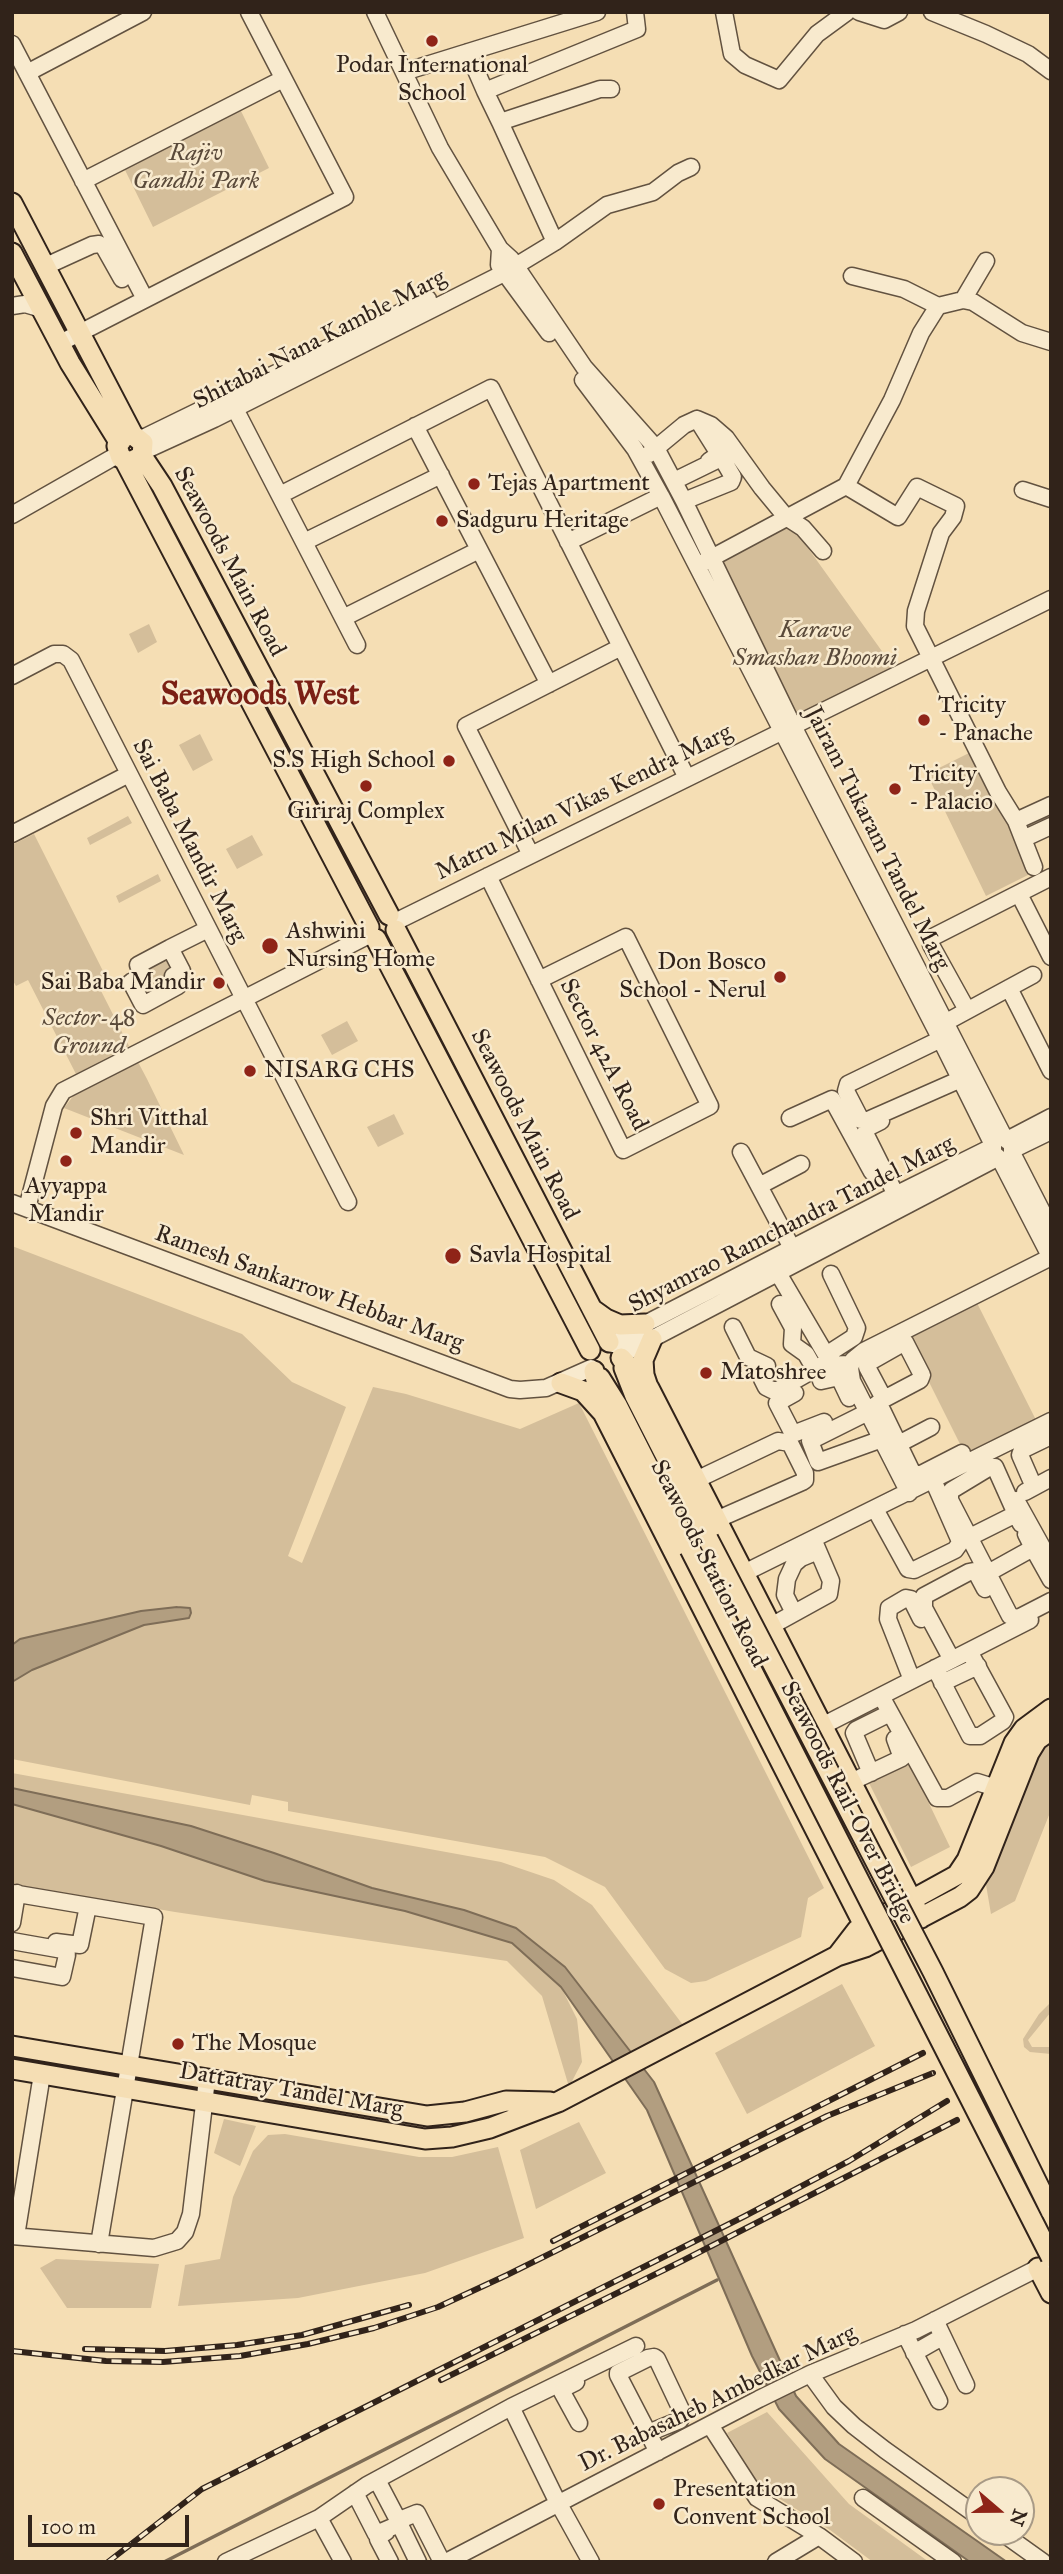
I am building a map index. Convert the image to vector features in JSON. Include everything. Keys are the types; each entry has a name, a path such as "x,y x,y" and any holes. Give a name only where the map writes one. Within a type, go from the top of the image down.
{"main road":[{"name":"Seawoods Main Road","path":"12,203 81,332 132,448 372,933 593,1366"},
{"name":"Seawoods Main Road","path":"14,266 60,343 132,448 162,486 394,922 591,1308 617,1352"},
{"path":"372,933 384,941 390,940 394,922"},
{"path":"591,1308 620,1325 648,1331 643,1360 644,1375 649,1388"},
{"path":"598,1343 617,1352 612,1373 593,1366 598,1343"},
{"name":"Seawoods Station Road","path":"617,1352 649,1388 917,1910"},
{"name":"Seawoods Rail-Over Bridge","path":"617,1352 699,1544 1047,2262 1051,2292"},
{"name":"Seawoods Station Road","path":"593,1366 603,1413 869,1934"},
{"name":"Seawoods Rail-Over Bridge","path":"593,1366 699,1544 933,1972 1051,2211"},
{"path":"561,1383 583,1391 603,1413"},
{"path":"917,1910 964,1866 981,1779 1007,1758 1024,1729 1051,1709"},
{"path":"869,1934 917,1910 969,1890 984,1867 1029,1753 1037,1740 1051,1730"},
{"name":"Dattatray Tandel Marg","path":"12,2069 425,2139 468,2134 558,2102 837,1956 857,1930 869,1934"},
{"name":"Dattatray Tandel Marg","path":"12,2046 428,2116 466,2112 506,2101 558,2102"}],"street":[{"path":"27,73 143,12"},
{"path":"60,343 345,197 249,12"},
{"name":"Jairam Tukaram Tandel Marg","path":"375,12 440,148 506,262 641,459 661,496 704,562 1002,1149 1051,1257"},
{"path":"404,72 597,12"},
{"path":"724,12 732,54 745,65 779,80 817,34 847,12"},
{"path":"859,12 884,20 899,12"},
{"path":"932,12 1028,54 1051,71"},
{"path":"485,91 636,20"},
{"path":"12,44 145,299"},
{"path":"468,52 555,242"},
{"path":"83,181 284,79"},
{"path":"500,122 600,89 611,89"},
{"name":"Shitabai Nana Kamble Marg","path":"12,515 132,448 231,402 506,262 555,242 607,205 653,192 678,173 691,167"},
{"path":"46,266 92,244 99,244 104,247 122,279"},
{"path":"964,300 986,261"},
{"name":"Jairam Tukaram Tandel Marg","path":"506,262 584,367 656,448 684,501 704,562"},
{"path":"852,276 904,289 939,306 964,300 993,314 1022,333 1051,342"},
{"path":"12,306 25,304 42,309"},
{"path":"704,562 846,486 892,400 920,333 939,306"},
{"path":"279,495 491,388 687,778"},
{"path":"231,402 357,645"},
{"path":"673,480 719,456 697,419"},
{"path":"641,459 684,425 697,419 710,425 726,438 786,517 803,528 823,551"},
{"path":"415,426 549,684"},
{"path":"673,480 719,459 723,460 733,477 731,482 684,501"},
{"path":"304,542 441,475"},
{"path":"846,486 898,517 917,487 956,506 953,517 941,533 915,616 915,626 998,792 1016,821 1034,867"},
{"path":"1023,490 1051,499"},
{"path":"568,542 661,496"},
{"path":"343,618 479,550"},
{"name":"Matru Milan Vikas Kendra Marg","path":"394,922 1051,598"},
{"path":"531,855 466,726 621,647"},
{"name":"Sai Baba Mandir Marg","path":"12,676 54,654 63,654 71,660 348,1202"},
{"path":"12,834 129,774"},
{"path":"1016,821 1051,805"},
{"path":"1023,839 1051,826"},
{"name":"Sector 42A Road","path":"488,876 539,981 623,1150 710,1106 626,937 539,981"},
{"path":"967,1010 931,944 931,938 1051,877"},
{"path":"1019,894 1051,957"},
{"path":"170,948 208,929"},
{"path":"20,1206 54,1106 62,1091 372,933"},
{"path":"961,1081 868,1120 861,1120 846,1091 848,1084 941,1030 967,1010 1033,975"},
{"path":"1009,988 1051,1071"},
{"name":"Jairam Tukaram Tandel Marg","path":"941,1030 961,1081 1051,1229"},
{"path":"891,1197 865,1133 866,1129 961,1081"},
{"path":"790,1118 832,1099 891,1197"},
{"name":"Shyamrao Ramchandra Tandel Marg","path":"648,1331 778,1273 1002,1149 1051,1117"},
{"name":"Shyamrao Ramchandra Tandel Marg","path":"617,1352 648,1331 792,1248 891,1197 1051,1131"},
{"path":"741,1152 792,1248"},
{"path":"759,1186 801,1164"},
{"name":"Ramesh Sankarrow Hebbar Marg","path":"20,1206 510,1389 529,1390 561,1383 593,1366"},
{"path":"908,1493 889,1444 871,1408 852,1381 851,1364 860,1353 903,1337 1051,1257"},
{"path":"778,1273 829,1360 851,1364"},
{"path":"818,1374 854,1337 857,1328 831,1274"},
{"path":"780,1304 793,1328 792,1344 806,1354 818,1374"},
{"path":"733,1327 748,1357 767,1366 762,1379 766,1387 778,1390 818,1374 839,1377 871,1408"},
{"path":"903,1337 922,1377 920,1380 862,1415 810,1441 817,1460 821,1462 889,1444 931,1427"},
{"path":"871,1408 868,1363 903,1337"},
{"path":"795,1393 777,1403 793,1434 885,1405 926,1386"},
{"path":"744,1573 815,1545 875,1509 933,1480 992,1451 1049,1429"},
{"path":"1034,1488 1020,1455 1022,1450 1049,1429"},
{"path":"696,1480 778,1441 790,1443 805,1479 716,1520"},
{"path":"889,1444 916,1475 962,1453"},
{"path":"992,1451 1016,1506"},
{"path":"1051,1580 1045,1554 1028,1531 995,1467 990,1467 952,1490 950,1500 1010,1616 1018,1618 1051,1601"},
{"path":"970,1537 1051,1478"},
{"path":"875,1509 908,1569 914,1570 955,1550 960,1543 959,1539 933,1480"},
{"path":"771,1626 829,1594 831,1581 815,1545"},
{"path":"794,1613 785,1595 787,1579 794,1564 815,1545"},
{"path":"988,1573 1045,1554"},
{"path":"943,1669 922,1600 927,1593 974,1571 1006,1632"},
{"path":"912,1680 888,1619 889,1608 906,1598 913,1603 970,1736 979,1736 1005,1717 969,1651"},
{"path":"943,1669 969,1651 1051,1609"},
{"path":"822,1726 912,1680 943,1669 978,1666"},
{"path":"851,1782 902,1758 878,1697"},
{"path":"878,1697 937,1798 948,1798 981,1779"},
{"path":"871,1773 854,1733 884,1716"},
{"path":"12,1923 14,1893 154,1917 99,2244"},
{"path":"12,1933 80,1945 88,1906"},
{"path":"12,1941 29,1944 66,1951 64,1975 59,1977 18,1970 29,1944"},
{"path":"42,2074 14,2236 154,2248 177,2241 185,2232 191,2214 207,2079"},
{"name":"Dr. Babasaheb Ambedkar Marg","path":"444,2562 478,2554 558,2503 759,2399 935,2320 1047,2262"},
{"path":"935,2320 966,2385"},
{"path":"905,2334 939,2401"},
{"path":"914,2353 942,2337"},
{"path":"579,2423 562,2392 564,2388 636,2346"},
{"path":"648,2432 680,2420 683,2414 654,2357 618,2372 648,2432 658,2452"},
{"path":"588,2374 623,2404"},
{"path":"226,2562 320,2518 511,2407 588,2374"},
{"path":"808,2375 834,2407 854,2426 965,2507"},
{"path":"511,2407 558,2503 592,2562"},
{"path":"710,2425 757,2498 819,2536 854,2562"},
{"path":"863,2498 953,2562"},
{"path":"416,2562 400,2523 402,2519 417,2513 444,2562"},
{"path":"320,2518 343,2562"},
{"path":"390,2562 377,2539 393,2529 398,2531 416,2562"},
{"path":"776,2562 819,2536"},
{"path":"1021,2546 1043,2562"}],"green space":[{"name":"Rajiv Gandhi Park","path":"240,109 269,168 153,227 124,168"},
{"name":"Karave Smashan Bhoomi","path":"790,523 894,668 796,717 717,564"},
{"path":"149,624 157,642 138,653 129,634"},
{"path":"200,734 213,760 193,771 179,745"},
{"path":"973,751 1032,873 986,896 927,774"},
{"path":"128,816 132,823 90,845 87,838"},
{"name":"Sector-48 Ground","path":"34,834 106,977 97,983 129,1046 76,1074 28,980 16,986 12,979 12,845"},
{"path":"252,835 263,855 237,869 226,849"},
{"path":"158,874 161,881 119,903 116,896"},
{"path":"170,948 178,986 143,1005 131,982 138,965"},
{"path":"347,1021 358,1041 332,1055 321,1035"},
{"path":"138,1062 184,1155 64,1108 74,1095"},
{"path":"394,1114 404,1134 378,1147 367,1127"},
{"path":"12,1246 242,1334 292,1382 346,1407 288,1556 302,1563 373,1387 406,1394 520,1429 579,1403 824,1888 808,1898 801,1937 706,1981 691,1983 665,1969 605,1887 545,1857 288,1811 288,1802 252,1795 250,1805 12,1759 12,1682 32,1670 144,1625 188,1618 141,1611 20,1639 12,1645"},
{"path":"977,1303 1036,1420 966,1456 907,1338"},
{"path":"1051,1737 1051,1810 1015,1901 991,1914 985,1879 1032,1762"},
{"path":"909,1762 950,1847 911,1867 869,1783"},
{"path":"12,1773 501,1862 554,1880 592,1905 683,2025 630,2054 565,1967 516,1928 464,1910 372,1888 191,1826 12,1788"},
{"path":"12,1804 161,1846 265,1881 405,1911 512,1943 561,1987 577,2019 582,2062 569,2087 542,1996 507,1961 175,1912 12,1884"},
{"path":"842,1984 875,2046 747,2114 715,2053"},
{"path":"1051,2002 1051,2012 1028,2040 1032,2047 1051,2047 1051,2054 1030,2052 1024,2047 1023,2039 1039,2014"},
{"path":"224,2119 256,2126 240,2166 214,2153"},
{"path":"579,2122 606,2173 536,2209 520,2150"},
{"path":"285,2134 419,2157 452,2157 498,2147 524,2238 425,2273 298,2298 178,2306 185,2265 220,2259 233,2197 253,2151 268,2135"},
{"path":"56,2259 159,2264 151,2308 67,2308 40,2268"},
{"path":"767,2412 849,2504 929,2562 873,2562 758,2483 727,2433"}],"shaded area":[{"path":"190,1608 189,1618 144,1625 32,1670 12,1682 12,1645 20,1639 141,1611"},
{"path":"12,1788 191,1826 372,1888 464,1910 516,1928 565,1967 654,2082 796,2396 839,2444 965,2532 965,2546 984,2546 1007,2562 970,2562 825,2459 779,2409 752,2356 647,2110 561,1987 512,1943 405,1911 265,1881 161,1846 12,1804"}],"waterway":[{"path":"164,2562 717,2280"}],"railway":[{"path":"553,2241 923,2053"},
{"path":"12,2351 106,2361 163,2362 240,2356 308,2344 374,2328 438,2307 827,2116 933,2073"},
{"path":"108,2562 202,2489 745,2216 849,2161 947,2101"},
{"path":"441,2380 682,2261 957,2120"},
{"path":"85,2349 165,2351 237,2345 302,2335 409,2305"}],"place":[{"name":"Podar International School","path":"432,41"},
{"name":"Tejas Apartment","path":"474,484"},
{"name":"Sadguru Heritage","path":"442,521"},
{"name":"Tricity - Panache","path":"924,720"},
{"name":"S.S High School","path":"449,761"},
{"name":"Giriraj Complex","path":"366,786"},
{"name":"Tricity - Palacio","path":"895,789"},
{"name":"Ashwini Nursing Home","path":"270,946"},
{"name":"Don Bosco School - Nerul","path":"780,977"},
{"name":"Sai Baba Mandir","path":"219,983"},
{"name":"NISARG CHS","path":"250,1071"},
{"name":"Shri Vitthal Mandir","path":"76,1133"},
{"name":"Ayyappa Mandir","path":"66,1161"},
{"name":"Savla Hospital","path":"453,1256"},
{"name":"Matoshree","path":"706,1373"},
{"name":"The Mosque","path":"178,2044"},
{"name":"Presentation Convent School","path":"659,2504"}],"district":[{"name":"Seawoods West","path":"260,696"}]}
